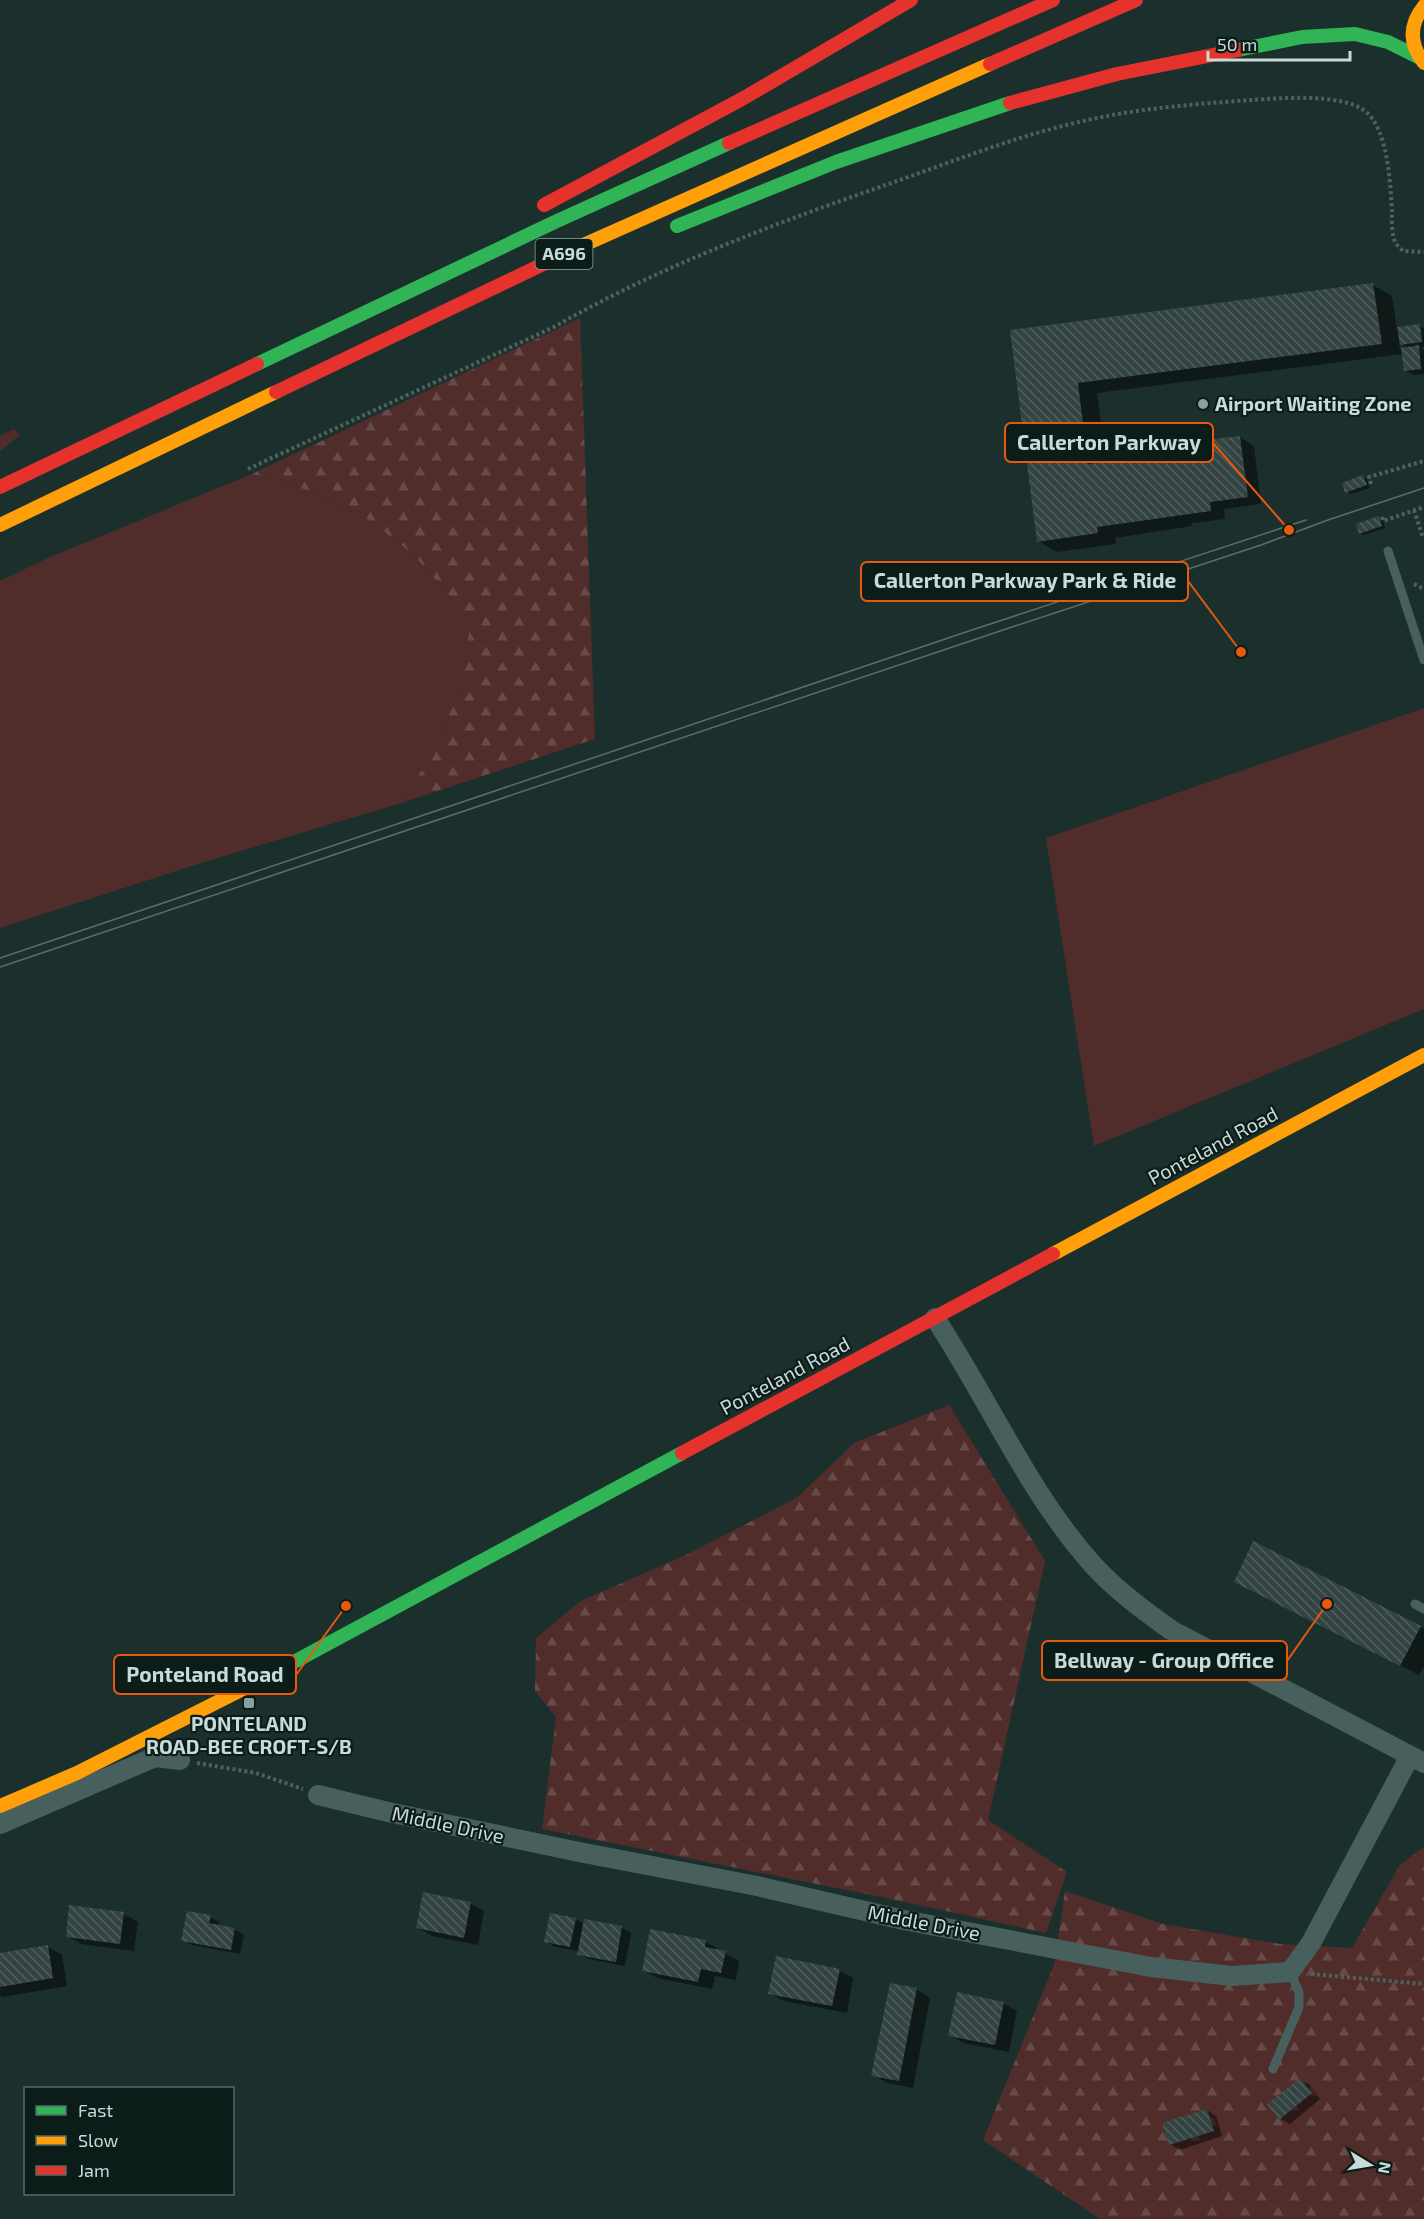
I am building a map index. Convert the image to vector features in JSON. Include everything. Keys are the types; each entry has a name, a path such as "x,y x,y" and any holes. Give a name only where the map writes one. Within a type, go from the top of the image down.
{"main road":[{"path":"534,211 742,99 911,0"},
{"name":"A696","path":"0,487 557,221 828,98 1053,0"},
{"name":"A696","path":"0,525 572,250 1136,0"},
{"path":"1422,61 1413,47 1411,37 1416,16 1424,6"},
{"path":"663,232 836,162 1003,105 1117,74 1302,37 1355,34 1388,42 1422,61"},
{"path":"213,385 354,302"},
{"path":"332,365 477,312"},
{"name":"Ponteland Road","path":"0,1806 77,1773 232,1695 1424,1055"}],"street":[{"path":"935,1318 1045,1504 1094,1566 1134,1604 1171,1630 1417,1759 1311,1942 1290,1972"},
{"path":"0,1824 155,1757 180,1760"},
{"name":"Middle Drive","path":"318,1794 388,1812 757,1886 904,1920 1151,1967 1232,1976 1290,1972"}],"lane":[{"path":"1388,551 1424,660"},
{"path":"1274,2069 1299,2007 1299,1992 1290,1972"}],"path":[{"path":"248,469 554,327 675,266 777,222 1031,135 1123,113 1173,106 1281,98 1324,100 1357,107 1370,116 1381,134 1388,172 1396,244 1403,251 1424,252"},
{"path":"1371,484 1369,477 1424,461"},
{"path":"1382,517 1383,521 1424,507"},
{"path":"1414,510 1423,538"},
{"path":"180,1760 256,1773 318,1794"},
{"path":"1290,1972 1424,1984"}],"green space":[{"path":"580,318 595,739 398,804 433,755 459,691 470,628 448,594 413,554 369,520 314,492 252,474"},
{"path":"14,429 20,435 0,451 0,436"},
{"path":"252,474 314,492 369,520 413,554 448,594 471,628 459,691 433,755 398,804 204,862 0,928 0,581 48,558"},
{"path":"1424,708 1424,1009 1094,1146 1046,838"},
{"path":"949,1405 1045,1561 988,1820 1067,1872 1046,1933 882,1897 542,1829 556,1717 535,1691 536,1638 581,1601 686,1555 798,1497 854,1443"},
{"path":"1424,1847 1424,2219 1100,2219 983,2140 1054,1965 1065,1891 1163,1924 1280,1944 1352,1948 1400,1865"}],"building":[{"path":"1373,283 1382,344 1078,383 1088,464 1204,450 1203,440 1240,436 1248,497 1210,502 1211,511 1097,527 1098,533 1037,542 1010,330"},
{"path":"1420,324 1422,342 1400,345 1397,327"},
{"path":"1419,345 1421,369 1404,371 1401,348"},
{"path":"1363,475 1367,485 1345,493 1342,483"},
{"path":"1379,516 1382,526 1359,534 1356,524"},
{"path":"1253,1541 1421,1626 1400,1666 1234,1582"},
{"path":"423,1892 471,1902 464,1938 416,1928"},
{"path":"69,1905 124,1912 120,1944 66,1937"},
{"path":"187,1911 211,1915 209,1923 235,1928 231,1950 181,1941"},
{"path":"550,1913 576,1918 570,1947 544,1942"},
{"path":"584,1919 622,1926 616,1962 577,1955"},
{"path":"650,1929 706,1940 705,1947 726,1951 721,1973 701,1969 698,1982 642,1971"},
{"path":"48,1945 53,1978 0,1987 0,1953"},
{"path":"776,1956 840,1969 832,2006 768,1994"},
{"path":"890,1983 917,1988 899,2081 871,2076"},
{"path":"957,1992 1004,2002 995,2045 948,2036"},
{"path":"1300,2078 1312,2093 1279,2120 1267,2104"},
{"path":"1207,2109 1214,2131 1169,2145 1162,2123"}],"tram line":[{"path":"0,967 1261,545 1424,488"},
{"path":"0,958 969,631 1306,520"}],"traffic: fast":[{"path":"1238,50 1302,37 1355,34 1388,42 1418,57"},
{"path":"677,226 836,162 1010,103"},
{"path":"257,364 557,221 729,143"},
{"path":"253,1684 682,1453"}],"traffic: slow":[{"path":"1424,6 1413,27 1413,42 1424,63"},
{"path":"579,247 990,64"},
{"path":"0,525 276,392"},
{"path":"1053,1254 1424,1055"},
{"path":"0,1806 77,1773 253,1684"}],"traffic: jam":[{"path":"544,205 742,99 911,0"},
{"path":"729,143 1053,0"},
{"path":"990,64 1136,0"},
{"path":"1010,103 1117,74 1238,50"},
{"path":"276,392 579,247"},
{"path":"0,487 257,364"},
{"path":"682,1453 1053,1254"}],"place":[{"name":"Airport Waiting Zone","path":"1203,404"},
{"name":"Callerton Parkway","path":"1289,530"},
{"name":"Callerton Parkway Park & Ride","path":"1241,652"},
{"name":"Bellway - Group Office","path":"1327,1604"},
{"name":"Ponteland Road","path":"346,1606"},
{"name":"PONTELAND ROAD-BEE CROFT-S/B","path":"249,1703"}]}
